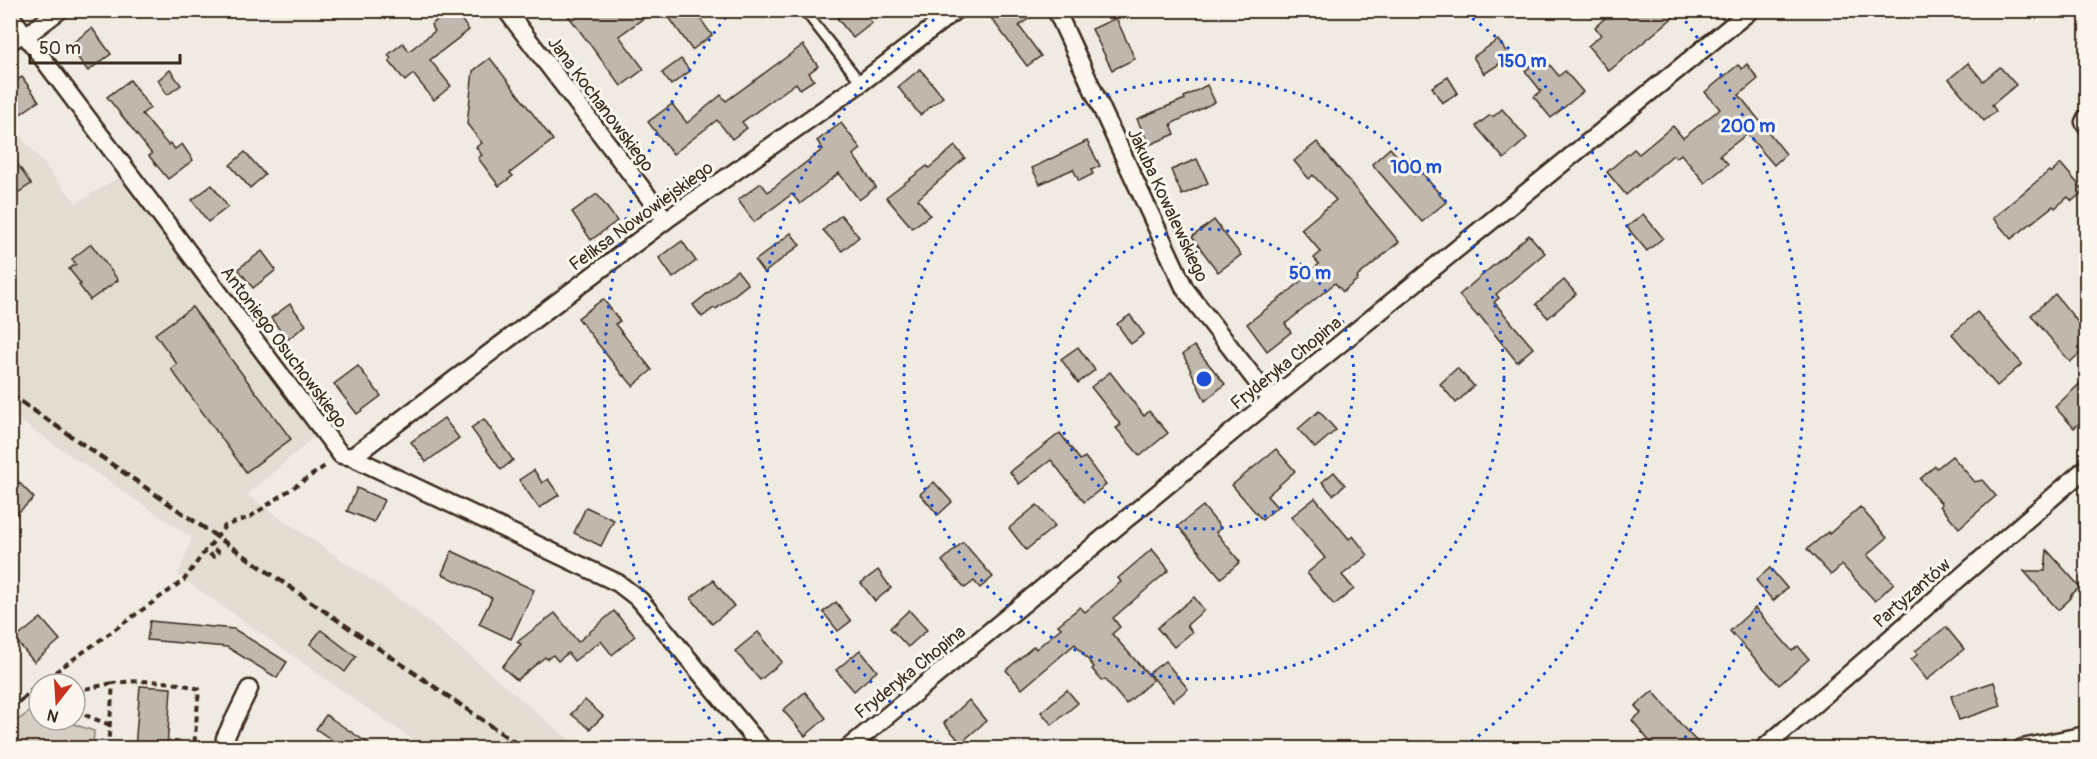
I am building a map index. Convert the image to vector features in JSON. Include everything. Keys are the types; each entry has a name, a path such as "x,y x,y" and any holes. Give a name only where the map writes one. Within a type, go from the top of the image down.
{"street":[{"path":"27,35 60,10"},
{"name":"Jana Kochanowskiego","path":"506,10 666,220"},
{"name":"Feliksa Nowowiejskiego","path":"346,456 666,220 861,83 956,10"},
{"name":"Jakuba Kowalewskiego","path":"1056,10 1185,290 1271,400"},
{"name":"Fryderyka Chopina","path":"848,748 1751,10"},
{"name":"Antoniego Osuchowskiego","path":"10,15 346,456 618,583 640,600 762,748"},
{"path":"2086,118 2084,122 2086,125"},
{"name":"Partyzantów","path":"1764,748 2086,468"},
{"path":"224,748 225,738 249,689"},
{"path":"2022,748 2086,735"}],"lane":[{"path":"804,10 861,83"},
{"path":"10,47 27,35"}],"path":[{"path":"10,708 23,699 33,687 184,580 205,550 214,557 218,552 210,546 225,526 250,517 346,456"},
{"path":"87,689 113,683 138,681 183,684 199,689 194,748"},
{"path":"108,748 113,683"},
{"path":"87,716 110,725"}],"shaded area":[{"path":"10,123 76,203 123,175 317,434 247,495 412,608 582,748 424,748 178,575 192,538 11,415"},
{"path":"27,714 27,732 87,732 87,729 94,731 93,748 11,748 11,725"}],"building":[{"path":"450,10 454,10 469,30 430,60 451,86 434,100 413,74 405,81 389,61 391,59 388,55 403,43 409,51 435,31 431,25"},
{"path":"564,10 655,10 619,36 644,69 621,86"},
{"path":"664,10 694,10 712,35 692,50"},
{"path":"846,10 862,10 872,23 853,38 837,18"},
{"path":"985,10 1040,10 1019,26 1041,56 1027,66"},
{"path":"1614,10 1682,10 1609,71 1588,46 1601,35 1595,27"},
{"path":"1116,18 1135,59 1112,70 1092,29"},
{"path":"92,28 111,54 88,71 69,46"},
{"path":"1498,40 1510,57 1484,74 1473,57"},
{"path":"803,45 818,66 809,73 814,80 800,89 796,83 742,122 747,128 732,139 717,120 673,154 648,122 672,104 687,123 721,95 726,101"},
{"path":"1543,57 1559,76 1565,71 1583,92 1551,118 1534,97 1541,91 1525,71"},
{"path":"490,58 553,140 510,173 513,176 499,186 478,158 482,155 476,147 482,143 467,124 473,71"},
{"path":"681,59 690,71 671,85 662,73"},
{"path":"1968,63 1983,81 2000,67 2016,85 1992,105 1996,111 1984,121 1949,79"},
{"path":"1747,64 1758,79 1739,95 1786,154 1774,165 1747,134 1720,155 1728,164 1705,183 1681,154 1676,158 1673,155 1626,195 1607,172 1634,149 1639,154 1673,126 1683,138 1720,109 1705,92 1738,65 1742,69"},
{"path":"920,69 943,97 920,115 898,87"},
{"path":"170,70 181,85 167,95 158,80"},
{"path":"22,77 39,101 10,121 10,85"},
{"path":"1448,77 1458,93 1442,103 1432,87"},
{"path":"130,80 150,108 142,114 168,145 170,143 175,149 182,144 193,160 168,179 149,156 152,154 107,97"},
{"path":"1207,85 1215,102 1171,124 1175,134 1149,145 1137,119 1185,99 1184,97"},
{"path":"1502,109 1527,138 1504,159 1476,126"},
{"path":"841,123 861,149 853,155 876,187 859,200 839,173 800,204 792,194 754,222 738,200 761,183 768,192 823,149 817,141"},
{"path":"1087,141 1100,166 1091,170 1093,174 1079,181 1073,169 1040,184 1032,168"},
{"path":"1317,142 1399,242 1357,277 1358,279 1343,292 1335,283 1285,324 1291,332 1267,351 1247,324 1292,289 1319,264 1314,258 1321,252 1301,229 1336,200 1313,175 1309,179 1294,161"},
{"path":"955,146 965,158 918,199 930,215 912,228 886,197 927,166 929,168"},
{"path":"1390,148 1414,176 1420,170 1446,202 1422,222 1372,164"},
{"path":"245,152 265,175 250,188 230,165"},
{"path":"10,153 31,184 10,198"},
{"path":"1197,159 1208,183 1182,195 1171,170"},
{"path":"2061,164 2084,191 2072,201 2068,197 2055,208 2053,206 2011,239 1993,218 2049,171 2051,173"},
{"path":"212,185 228,207 208,222 192,200"},
{"path":"597,194 617,221 591,240 572,212"},
{"path":"1643,214 1663,238 1647,251 1627,227"},
{"path":"841,215 859,237 842,251 823,230"},
{"path":"1214,220 1241,255 1218,272 1192,237"},
{"path":"791,233 800,245 764,273 755,261"},
{"path":"1529,235 1545,253 1496,294 1499,298 1494,302 1533,348 1517,362 1479,315 1478,317 1459,295"},
{"path":"682,241 696,261 673,278 659,258"},
{"path":"91,244 118,280 90,300 69,269 76,264 72,259"},
{"path":"262,251 276,270 253,288 238,269"},
{"path":"737,270 748,284 702,317 693,305"},
{"path":"1564,280 1576,294 1548,318 1536,304"},
{"path":"2055,294 2086,332 2086,348 2070,362 2031,315"},
{"path":"603,299 620,321 615,324 652,370 633,386 578,318"},
{"path":"290,304 306,325 287,340 271,318"},
{"path":"192,307 291,439 246,472 171,369 177,364 155,334"},
{"path":"1977,312 2022,364 1997,386 1952,334"},
{"path":"1130,315 1144,334 1131,344 1117,324"},
{"path":"1194,346 1225,384 1205,401 1183,354"},
{"path":"1078,347 1095,370 1078,383 1061,359"},
{"path":"358,366 381,396 357,414 334,384"},
{"path":"1457,368 1474,386 1456,403 1440,384"},
{"path":"1110,372 1144,416 1149,411 1168,433 1140,456 1116,428 1121,425 1091,387"},
{"path":"2086,378 2086,417 2074,428 2055,407"},
{"path":"1319,411 1336,430 1315,448 1298,429"},
{"path":"444,418 459,438 426,462 411,442"},
{"path":"484,419 513,460 501,470 471,428"},
{"path":"1060,433 1080,460 1085,457 1106,485 1084,502 1051,460 1019,484 1010,472"},
{"path":"1276,449 1295,471 1267,496 1277,507 1262,520 1232,485"},
{"path":"1952,456 1975,482 1982,480 1996,496 1959,528 1920,479 1935,466 1937,468"},
{"path":"534,470 542,483 548,479 559,495 539,508 519,480"},
{"path":"1334,472 1345,485 1333,495 1322,482"},
{"path":"10,473 34,498 10,520"},
{"path":"934,482 952,502 938,515 920,494"},
{"path":"357,488 384,500 374,522 347,511"},
{"path":"1315,498 1349,539 1353,536 1368,555 1342,575 1354,589 1334,605 1307,573 1325,558 1291,517"},
{"path":"1037,505 1055,526 1026,550 1009,528"},
{"path":"1203,506 1221,528 1216,532 1240,562 1221,578 1178,526"},
{"path":"586,507 614,520 601,546 574,533"},
{"path":"1860,507 1887,538 1867,555 1894,583 1875,601 1842,565 1831,575 1807,549 1828,532 1829,534"},
{"path":"963,542 993,577 980,588 974,581 965,588 942,561"},
{"path":"1152,549 1169,570 1113,618 1120,627 1112,634 1153,680 1126,704 1105,679 1102,681 1075,644 1022,689 1006,670 1034,646 1036,649 1061,628 1058,625 1080,607 1085,612 1121,582 1118,578"},
{"path":"2047,550 2080,587 2058,610 2024,571 2045,571"},
{"path":"452,551 534,590 511,639 479,624 492,598 442,574"},
{"path":"1770,568 1787,588 1773,601 1756,580"},
{"path":"878,570 891,588 875,601 861,583"},
{"path":"713,580 734,606 712,624 691,598"},
{"path":"1194,597 1204,610 1187,625 1192,632 1174,647 1157,628"},
{"path":"836,602 851,621 838,631 823,612"},
{"path":"1755,608 1792,651 1798,646 1809,659 1779,685 1730,631"},
{"path":"909,610 927,630 908,647 890,628"},
{"path":"614,611 635,636 612,655 601,641 574,661 568,653 558,661 553,655 547,659 545,657 517,680 502,667 521,644 517,642 555,613 578,642"},
{"path":"41,618 60,640 34,662 15,639"},
{"path":"150,621 234,629 287,662 277,678 227,647 147,640"},
{"path":"1946,627 1964,649 1927,680 1911,660 1918,654 1915,651"},
{"path":"321,630 356,657 345,672 310,644"},
{"path":"758,632 782,662 760,680 735,651"},
{"path":"860,650 877,671 854,691 836,670"},
{"path":"1165,661 1188,689 1173,701 1149,673"},
{"path":"1994,682 2001,706 1959,720 1951,696"},
{"path":"140,686 171,688 167,748 135,748"},
{"path":"1067,690 1078,703 1052,725 1041,712"},
{"path":"1653,691 1703,748 1655,748 1632,720 1641,713 1635,706"},
{"path":"805,692 826,718 805,736 783,710"},
{"path":"585,700 603,716 590,729 571,714"},
{"path":"969,700 986,721 961,743 944,723"},
{"path":"326,715 375,748 344,748 316,729"}],"railway":[{"path":"10,394 523,748"}]}
